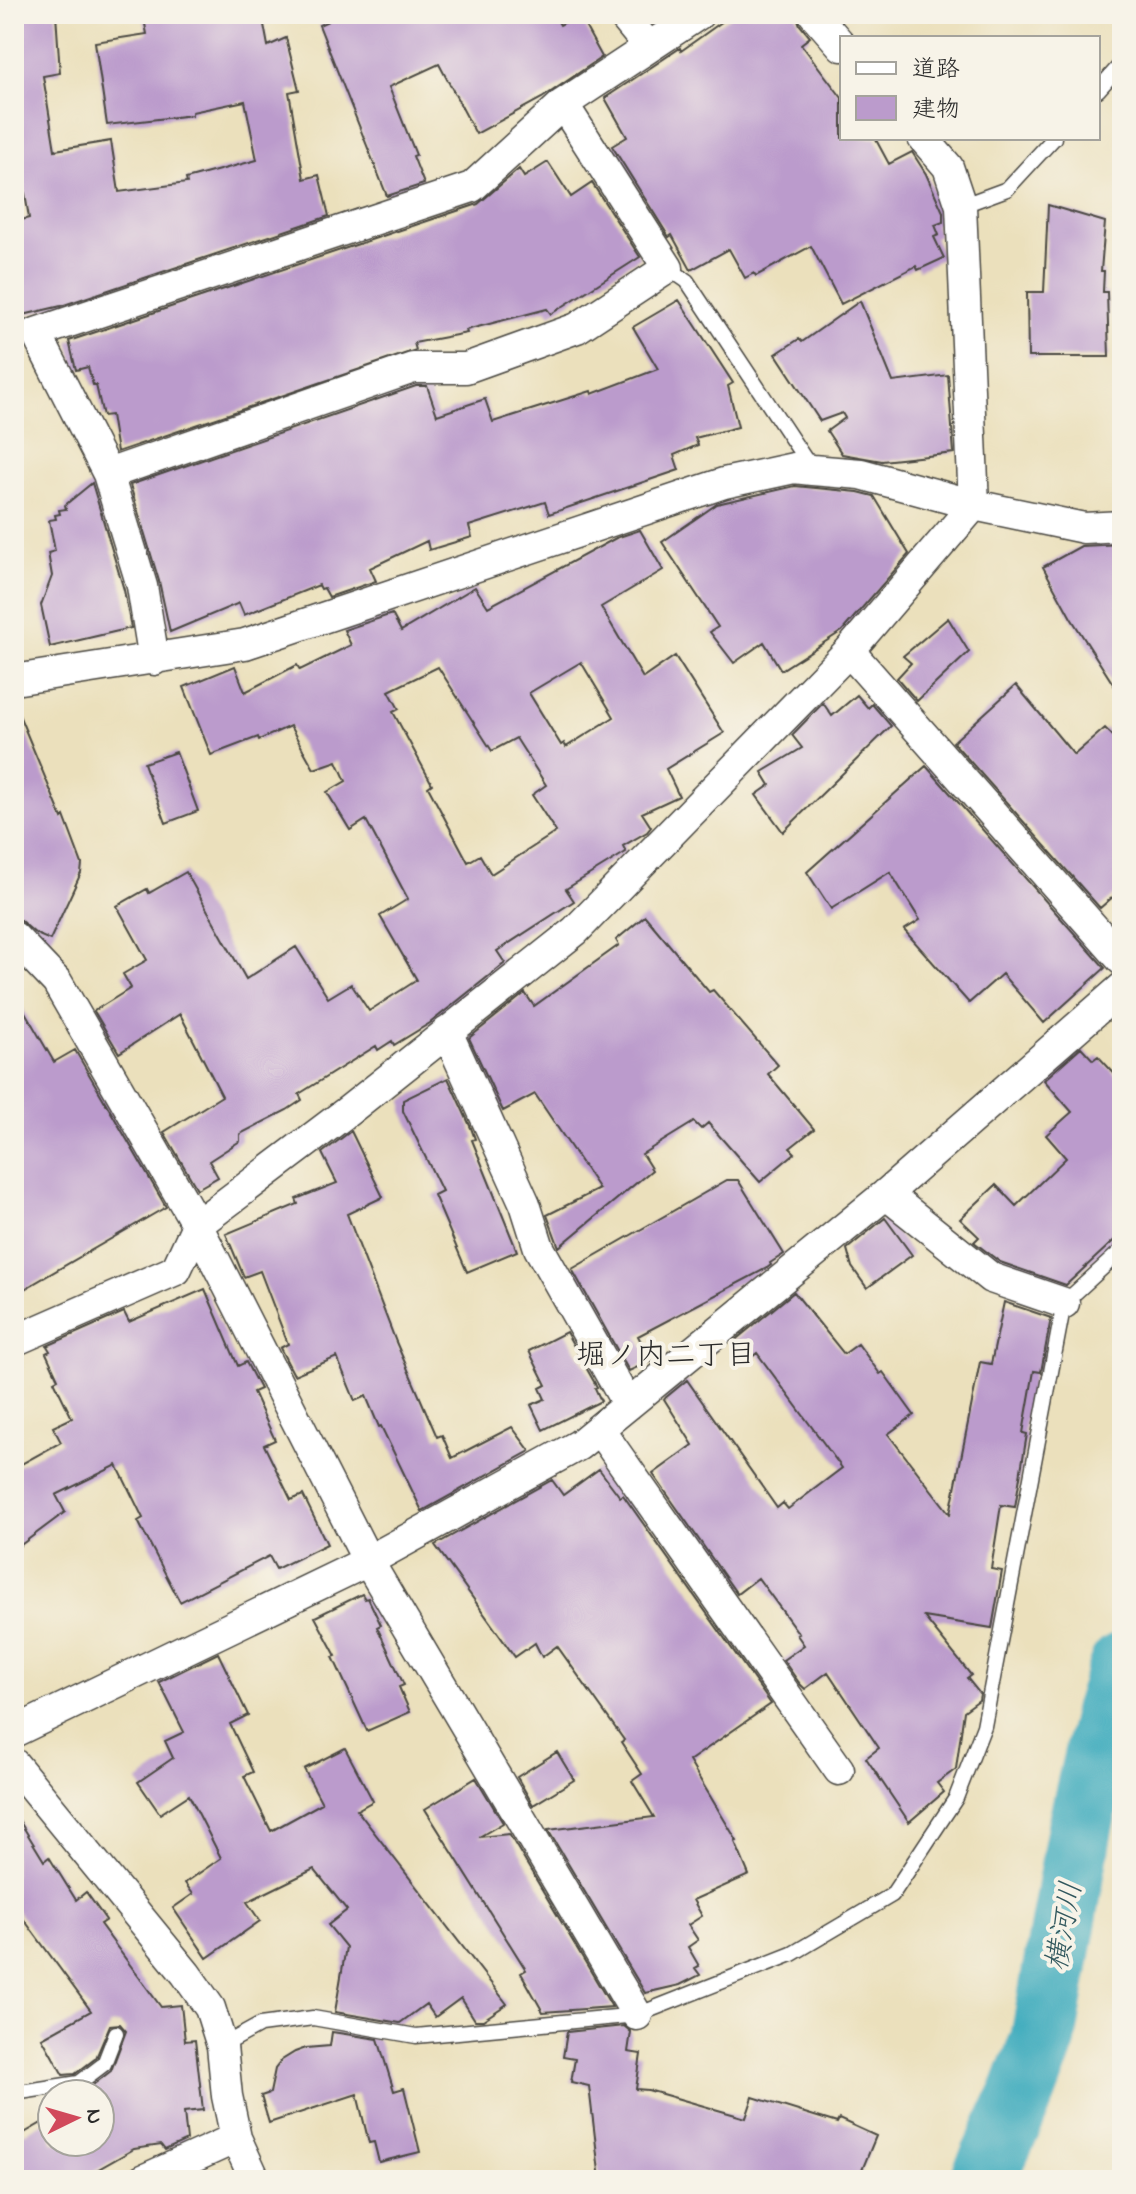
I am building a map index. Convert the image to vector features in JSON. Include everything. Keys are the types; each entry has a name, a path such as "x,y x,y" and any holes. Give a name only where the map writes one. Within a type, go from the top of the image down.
{"street":[{"path":"622,14 649,47"},
{"path":"154,660 142,586 108,474 20,332 472,187 563,104 699,14"},
{"path":"814,14 840,44"},
{"path":"108,474 413,368 466,368 577,328 668,268 563,104"},
{"path":"14,1341 176,1270 197,1225 575,931 849,651 974,505 961,206 948,167 925,140"},
{"path":"14,680 245,644 724,483 794,468 861,474 974,505 1084,528 1122,526"},
{"path":"849,651 1122,960"},
{"path":"14,937 57,982 197,1225 368,1561 637,2015"},
{"path":"14,1732 368,1561 579,1445 886,1194 1122,988"},
{"path":"447,1032 525,1204 539,1248 628,1405"},
{"path":"886,1194 991,1278 1064,1303"},
{"path":"599,1429 839,1770"},
{"path":"14,1764 186,1974 210,2008 222,2046 227,2096 236,2138 255,2180"},
{"path":"143,2180 236,2138"}],"lane":[{"path":"1100,88 1122,63"},
{"path":"961,206 1007,189 1052,140"},
{"path":"668,268 687,281 812,470"},
{"path":"222,2046 260,2025 313,2018 416,2036 637,2015 792,1954 892,1895 956,1798 984,1726 1064,1303 1122,1250"},
{"path":"14,2093 79,2083 104,2064 116,2033"}],"building":[{"path":"14,14 56,14 60,73 43,76 55,150 111,141 119,192 187,183 186,179 257,160 245,101 192,112 192,115 107,125 95,42 147,34 143,14 262,14 268,46 286,38 299,90 289,92 304,179 319,175 329,216 61,306 23,315 14,284 14,222 29,218 14,126"},
{"path":"325,14 554,14 560,25 579,15 602,57 542,98 476,134 439,64 389,87 424,184 387,196 319,25 328,21"},
{"path":"733,14 796,14 810,37 801,44 840,95 840,140 876,140 889,164 912,152 926,174 943,212 943,222 935,225 939,235 934,237 944,258 918,270 916,266 841,304 811,246 756,276 754,273 745,278 729,249 691,270 672,235 669,237 612,146 627,137 605,98 680,48 681,51"},
{"path":"548,162 571,197 592,183 640,257 551,314 547,309 466,330 467,333 414,343 416,350 117,452 111,415 103,416 88,367 76,370 69,341 478,204 519,169 524,177"},
{"path":"1048,205 1105,222 1101,271 1104,271 1103,292 1107,292 1109,357 1028,357 1027,292 1044,292"},
{"path":"679,300 733,383 728,386 738,427 695,438 698,445 674,455 679,470 549,514 545,502 469,526 472,537 429,550 427,541 370,568 376,581 329,597 319,585 244,615 239,603 170,632 159,581 130,485 416,386 427,386 437,415 485,399 493,422 591,391 592,394 658,369 633,327"},
{"path":"860,301 893,382 948,375 954,453 882,461 842,454 827,431 845,418 842,413 820,421 776,354 799,339 802,342"},
{"path":"92,483 124,590 131,628 50,647 41,605 52,576 48,553 55,551 49,520 56,519 59,510 66,509 65,505"},
{"path":"795,486 874,496 909,554 842,631 781,670 764,642 734,663 710,632 718,627 662,542 717,504"},
{"path":"640,530 663,570 601,607 643,678 675,656 724,733 666,769 679,796 642,813 651,827 647,832 623,846 626,852 566,889 574,901 497,951 505,963 430,1023 394,1045 392,1041 378,1050 376,1046 299,1094 302,1100 287,1110 240,1134 240,1141 209,1161 218,1177 197,1189 164,1132 222,1096 180,1014 119,1053 94,1011 131,988 123,974 147,960 117,906 147,889 149,893 186,872 246,979 296,947 328,998 351,984 369,1011 417,980 380,916 408,899 366,820 350,830 327,792 346,781 337,761 314,769 290,726 259,740 258,737 211,755 184,687 235,666 245,692 297,665 300,670 351,645 344,630 392,614 401,631 475,587 488,607 616,538","holes":["581,662 614,717 566,747 564,743 561,745 529,693","438,667 492,751 516,738 546,785 532,795 556,832 491,874 480,855 468,862 428,787 432,784 393,712 399,709 389,691"]},
{"path":"1122,544 1122,698 1043,567 1081,546"},
{"path":"948,618 969,652 917,701 897,678 911,663 903,656"},
{"path":"1016,685 1074,755 1105,728 1122,745 1122,889 1100,908 953,742"},
{"path":"857,695 868,708 872,704 891,726 783,832 756,795 770,785 762,772 802,748 792,735 823,703 832,716"},
{"path":"14,703 82,864 81,873 50,940 36,934 20,920 14,920"},
{"path":"176,752 198,811 166,823 144,763"},
{"path":"926,766 1105,968 1044,1023 1002,974 969,1003 904,930 920,920 890,872 831,909 807,872"},
{"path":"645,916 709,992 713,990 778,1065 768,1074 814,1129 790,1148 795,1153 760,1182 708,1123 701,1129 694,1122 642,1154 652,1170 559,1247 547,1215 599,1189 535,1094 503,1111 469,1038 525,993 534,1006 619,945 616,940"},
{"path":"14,993 54,1062 75,1050 166,1207 14,1295"},
{"path":"1081,1047 1093,1060 1098,1056 1122,1082 1122,1233 1066,1285 1000,1262 974,1242 979,1237 960,1219 996,1185 1016,1206 1066,1158 1046,1135 1072,1112 1044,1080"},
{"path":"448,1078 471,1128 475,1139 472,1140 517,1251 467,1272 434,1195 442,1191 403,1111 403,1100"},
{"path":"351,1131 383,1197 347,1214 396,1342 437,1437 442,1435 452,1458 512,1427 530,1451 422,1511 366,1396 355,1401 337,1357 294,1375 280,1348 288,1344 260,1271 244,1277 226,1234 298,1204 296,1199 337,1183 322,1153"},
{"path":"727,1180 738,1180 784,1254 767,1268 638,1336 651,1361 629,1371 572,1269"},
{"path":"885,1218 912,1255 867,1288 852,1267 847,1249"},
{"path":"205,1289 238,1366 246,1362 260,1389 253,1392 275,1440 264,1445 291,1500 303,1495 327,1544 276,1569 269,1556 180,1602 138,1521 143,1518 117,1465 56,1495 65,1512 14,1550 14,1468 61,1442 53,1427 72,1418 54,1381 58,1379 46,1353 50,1351 47,1346 124,1312 129,1322"},
{"path":"794,1292 844,1354 858,1344 914,1415 888,1434 950,1514 980,1362 991,1364 1004,1302 1051,1318 1041,1372 1034,1371 1015,1507 1001,1505 991,1569 1002,1571 992,1628 924,1617 971,1675 967,1678 980,1694 979,1700 964,1711 956,1769 937,1783 944,1792 909,1822 866,1758 879,1748 828,1672 805,1689 800,1684 783,1660 804,1645 799,1634 758,1578 737,1594 653,1474 693,1445 664,1399 687,1380 777,1508 783,1503 788,1509 842,1468 757,1353 747,1361 733,1342"},
{"path":"566,1332 597,1387 601,1401 543,1430 531,1405 545,1399 540,1388 546,1385 529,1351"},
{"path":"599,1469 620,1497 623,1495 771,1704 689,1761 737,1841 749,1875 693,1900 702,1916 688,1925 698,1940 688,1947 699,1966 695,1968 700,1975 680,1985 645,1993 548,1830 654,1817 632,1781 642,1774 621,1742 624,1740 557,1646 542,1657 535,1643 515,1657 435,1545 552,1480 563,1495"},
{"path":"362,1594 365,1599 368,1598 381,1625 377,1627 404,1685 399,1687 410,1712 367,1731 333,1657 336,1656 315,1617"},
{"path":"218,1653 248,1715 230,1724 253,1772 244,1776 271,1831 322,1803 304,1769 345,1748 373,1801 357,1810 507,2004 483,2020 475,2020 461,1998 435,2017 426,2004 400,2023 335,2012 346,1947 328,1925 347,1910 314,1869 247,1902 260,1921 207,1958 173,1908 193,1894 185,1883 221,1858 189,1795 160,1814 138,1782 173,1758 165,1741 184,1732 159,1682"},
{"path":"557,1752 574,1780 533,1805 517,1777"},
{"path":"476,1778 503,1823 479,1837 509,1834 612,2007 543,2012 521,1973 526,1970 425,1809"},
{"path":"14,1812 44,1861 49,1857 76,1900 86,1892 106,1920 100,1924 161,2007 181,2005 185,2041 195,2040 203,2110 184,2112 187,2140 165,2150 161,2145 134,2149 79,2180 14,2180 14,2139 36,2126 36,2158 116,2158 116,2078 102,2078 111,2071 126,2031 120,2024 110,2025 96,2058 75,2074 63,2075 42,2038 91,2011 14,1906"},
{"path":"624,2026 631,2032 628,2052 641,2054 636,2089 746,2118 753,2097 837,2123 839,2119 876,2136 858,2180 600,2180 589,2086 571,2082 575,2059 563,2057 567,2032"},
{"path":"332,2032 378,2039 394,2091 404,2088 420,2152 379,2162 374,2142 369,2143 357,2094 269,2123 261,2096 270,2093 275,2069 295,2052 330,2046"}],"waterway":[{"name":"横河川","path":"983,2180 1023,2093 1043,2040 1080,1827 1107,1709 1122,1665"}],"district":[{"name":"堀ノ内二丁目","path":"666,1354"}]}
